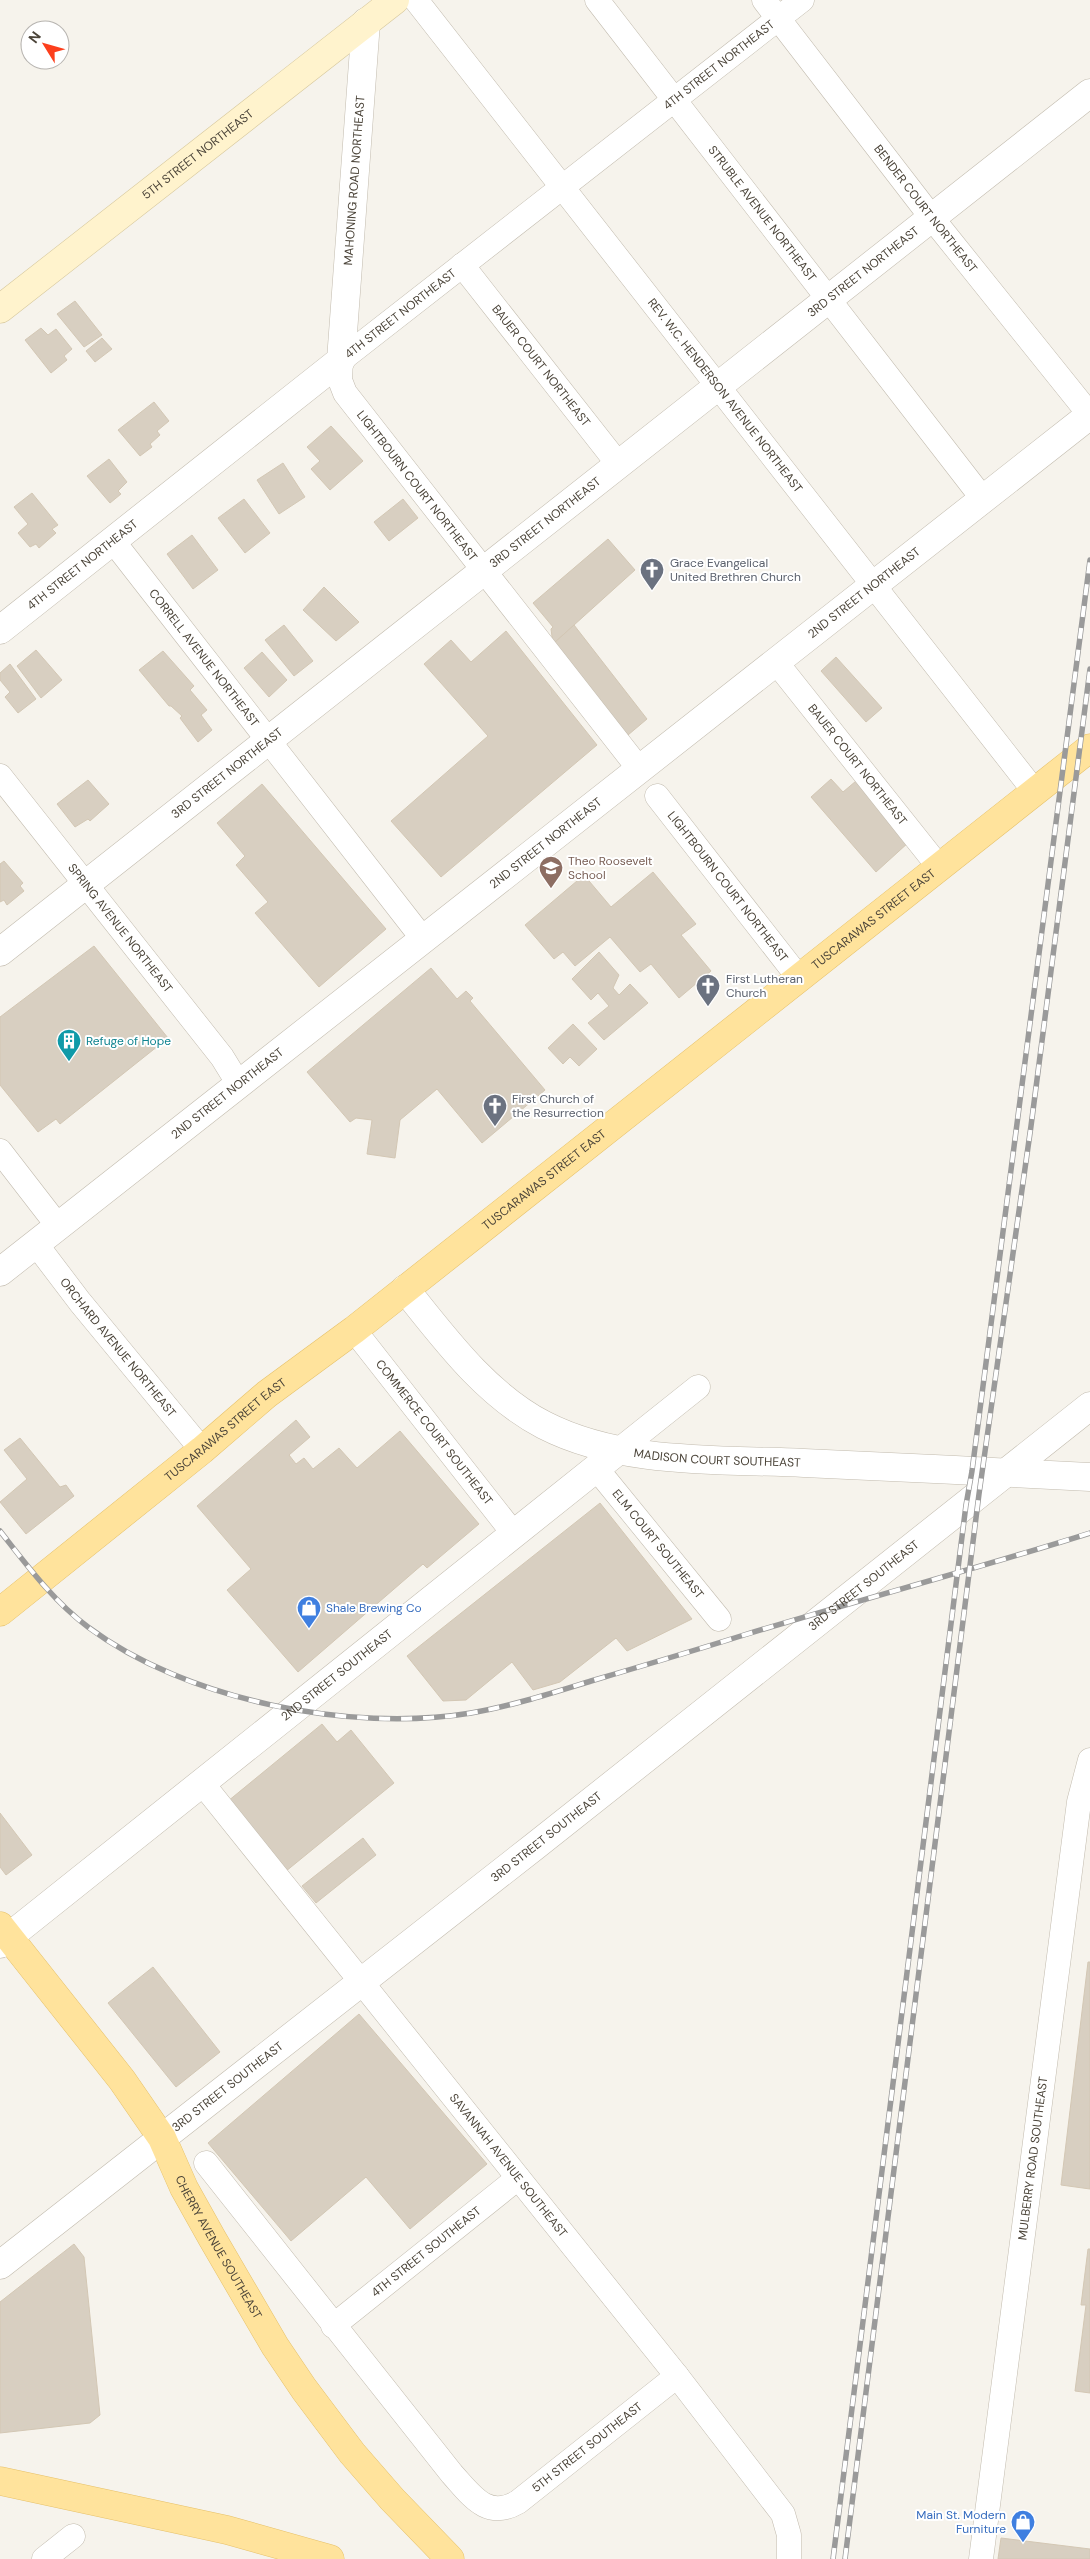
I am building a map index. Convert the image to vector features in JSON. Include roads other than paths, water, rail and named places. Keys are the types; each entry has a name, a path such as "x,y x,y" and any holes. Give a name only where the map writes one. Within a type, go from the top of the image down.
{"main road":[{"name":"5TH STREET NORTHEAST","path":"0,309 367,11 395,0"},
{"name":"TUSCARAWAS STREET EAST","path":"0,1612 202,1450 267,1394 354,1330 1090,748"},
{"name":"CHERRY AVENUE SOUTHEAST","path":"3,1936 122,2080 162,2138 184,2188 212,2238 275,2346 304,2389 352,2453 392,2499 450,2559"},
{"path":"0,2481 227,2530 330,2559"}],"street":[{"name":"REV. W.C. HENDERSON AVENUE NORTHEAST","path":"416,0 872,586 1035,792"},
{"name":"STRUBLE AVENUE NORTHEAST","path":"597,0 983,499"},
{"name":"BENDER COURT NORTHEAST","path":"764,0 932,218 1090,415"},
{"name":"4TH STREET NORTHEAST","path":"0,630 341,360 802,0"},
{"name":"MAHONING ROAD NORTHEAST","path":"341,360 367,11"},
{"name":"3RD STREET NORTHEAST","path":"0,952 1090,93"},
{"name":"BAUER COURT NORTHEAST","path":"462,265 619,465"},
{"name":"LIGHTBOURN COURT NORTHEAST","path":"341,360 340,380 345,393 640,770"},
{"name":"2ND STREET NORTHEAST","path":"0,1272 1090,415"},
{"name":"CORRELL AVENUE NORTHEAST","path":"113,541 423,939"},
{"name":"BAUER COURT NORTHEAST","path":"776,662 938,867"},
{"name":"SPRING AVENUE NORTHEAST","path":"0,776 222,1057 238,1083"},
{"name":"LIGHTBOURN COURT NORTHEAST","path":"657,796 798,978"},
{"path":"0,1151 58,1226"},
{"name":"ORCHARD AVENUE NORTHEAST","path":"36,1244 80,1302 202,1450"},
{"name":"MADISON COURT SOUTHEAST","path":"405,1289 469,1366 517,1408 543,1424 572,1437 619,1450 675,1457 1090,1477"},
{"name":"COMMERCE COURT SOUTHEAST","path":"354,1330 514,1534"},
{"name":"2ND STREET SOUTHEAST","path":"3,1936 202,1783 698,1388"},
{"name":"3RD STREET SOUTHEAST","path":"0,2265 1090,1406"},
{"name":"ELM COURT SOUTHEAST","path":"596,1468 719,1619"},
{"name":"MULBERRY ROAD SOUTHEAST","path":"981,2559 1079,1802 1090,1760"},
{"name":"SAVANNAH AVENUE SOUTHEAST","path":"202,1783 677,2376 783,2514 789,2535 789,2559"},
{"path":"206,2164 333,2326"},
{"name":"4TH STREET SOUTHEAST","path":"333,2326 518,2178"},
{"name":"5TH STREET SOUTHEAST","path":"333,2326 452,2474 478,2501 493,2509 505,2508 518,2502 677,2376"},
{"path":"44,2559 73,2536"}],"railway":[{"path":"833,2559 966,1505 972,1471 1090,560"},
{"path":"845,2559 979,1494 1031,1126 1090,669"},
{"path":"0,1531 63,1606 88,1627 128,1652 172,1674 220,1692 271,1705 322,1714 374,1718 424,1718 471,1713 517,1703 1090,1533"}],"place":[{"name":"Grace Evangelical United Brethren Church","path":"652,591"},
{"name":"Theo Roosevelt School","path":"551,889"},
{"name":"First Lutheran Church","path":"708,1007"},
{"name":"Refuge of Hope","path":"69,1062"},
{"name":"First Church of the Resurrection","path":"495,1127"},
{"name":"Shale Brewing Co","path":"309,1629"},
{"name":"Main St. Modern Furniture","path":"1023,2543"}]}
